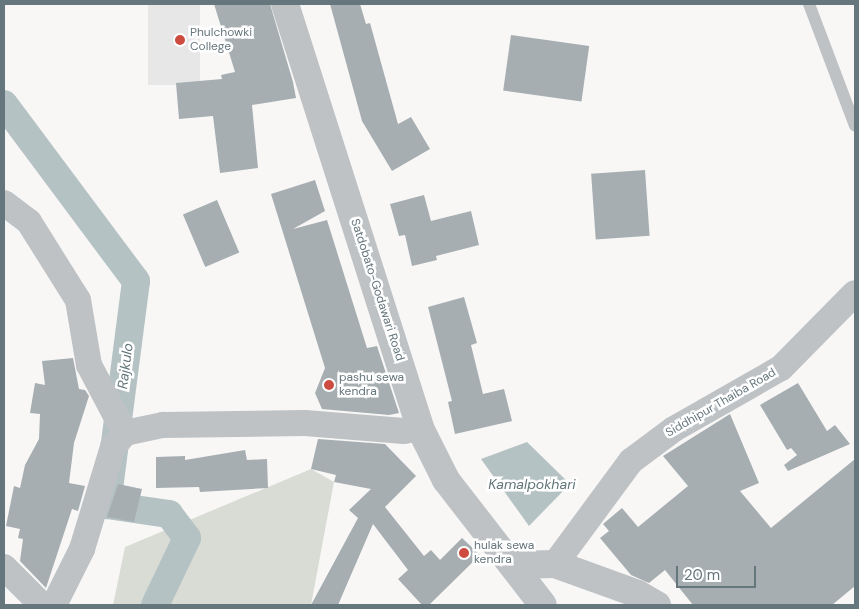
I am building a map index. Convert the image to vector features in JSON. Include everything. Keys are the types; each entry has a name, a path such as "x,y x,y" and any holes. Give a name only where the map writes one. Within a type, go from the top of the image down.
{"street":[{"name":"Satdobato-Godawari Road","path":"286,4 420,428 446,480 543,605"},
{"path":"4,203 29,222 78,300 89,365 125,433"},
{"name":"Siddhipur Thaiba Road","path":"555,564 631,461 674,429 781,368 855,293"},
{"path":"54,605 82,549 112,446 125,433 163,425 268,423 305,423 404,431 420,428"},
{"path":"512,565 555,564 638,594 657,605"},
{"path":"4,567 42,605"}],"lane":[{"path":"809,4 855,126"}],"shaded area":[{"name":"Phulchowki College","path":"148,4 200,4 200,85 148,85"},
{"path":"311,469 334,482 311,605 113,605 125,547"}],"water":[{"name":"Kamalpokhari","path":"527,442 570,484 529,526 481,459"}],"building":[{"path":"214,4 270,4 293,82 296,98 252,105 258,168 220,173 213,116 179,119 176,83 222,79 221,75 235,72"},
{"path":"330,4 360,4 366,24 370,23 398,124 411,117 430,149 392,171 362,121"},
{"path":"511,35 589,46 581,101 503,90"},
{"path":"645,170 650,236 596,240 591,174"},
{"path":"315,180 325,211 293,229 327,220 367,348 377,346 399,413 389,415 322,409 315,393 325,368 271,194"},
{"path":"424,195 431,221 471,211 479,245 436,256 437,260 412,266 405,235 399,236 390,204"},
{"path":"217,200 239,252 205,267 183,214"},
{"path":"464,297 477,343 471,345 483,394 504,389 512,421 455,434 448,402 452,401 428,307"},
{"path":"73,358 79,389 85,390 89,396 74,443 69,483 85,486 78,511 72,509 46,588 20,561 23,539 18,538 20,529 6,526 14,486 20,488 25,465 39,439 40,414 30,413 35,383 45,385 42,361"},
{"path":"798,383 827,431 835,425 850,444 788,471 784,465 797,455 791,448 787,450 760,405"},
{"path":"730,414 759,483 740,491 771,528 855,459 855,586 832,605 693,605 665,570 649,583 631,575 600,538 609,531 603,524 622,508 638,527 688,486 663,456"},
{"path":"318,439 385,444 416,476 385,507 424,556 431,550 440,560 462,538 480,555 429,605 422,605 398,579 408,570 373,524 338,605 311,605 358,518 349,510 371,489 334,482 336,475 311,469"},
{"path":"245,450 247,460 267,459 268,488 200,492 199,487 156,488 156,457 185,456 185,460"},
{"path":"118,484 142,489 134,522 107,517"}],"waterway":[{"name":"Rajkulo","path":"4,104 136,281 107,505 169,514 187,538 155,605"}],"place":[{"name":"Phulchowki College","path":"180,40"},
{"name":"pashu sewa kendra","path":"329,385"},
{"name":"hulak sewa kendra","path":"464,553"}]}
